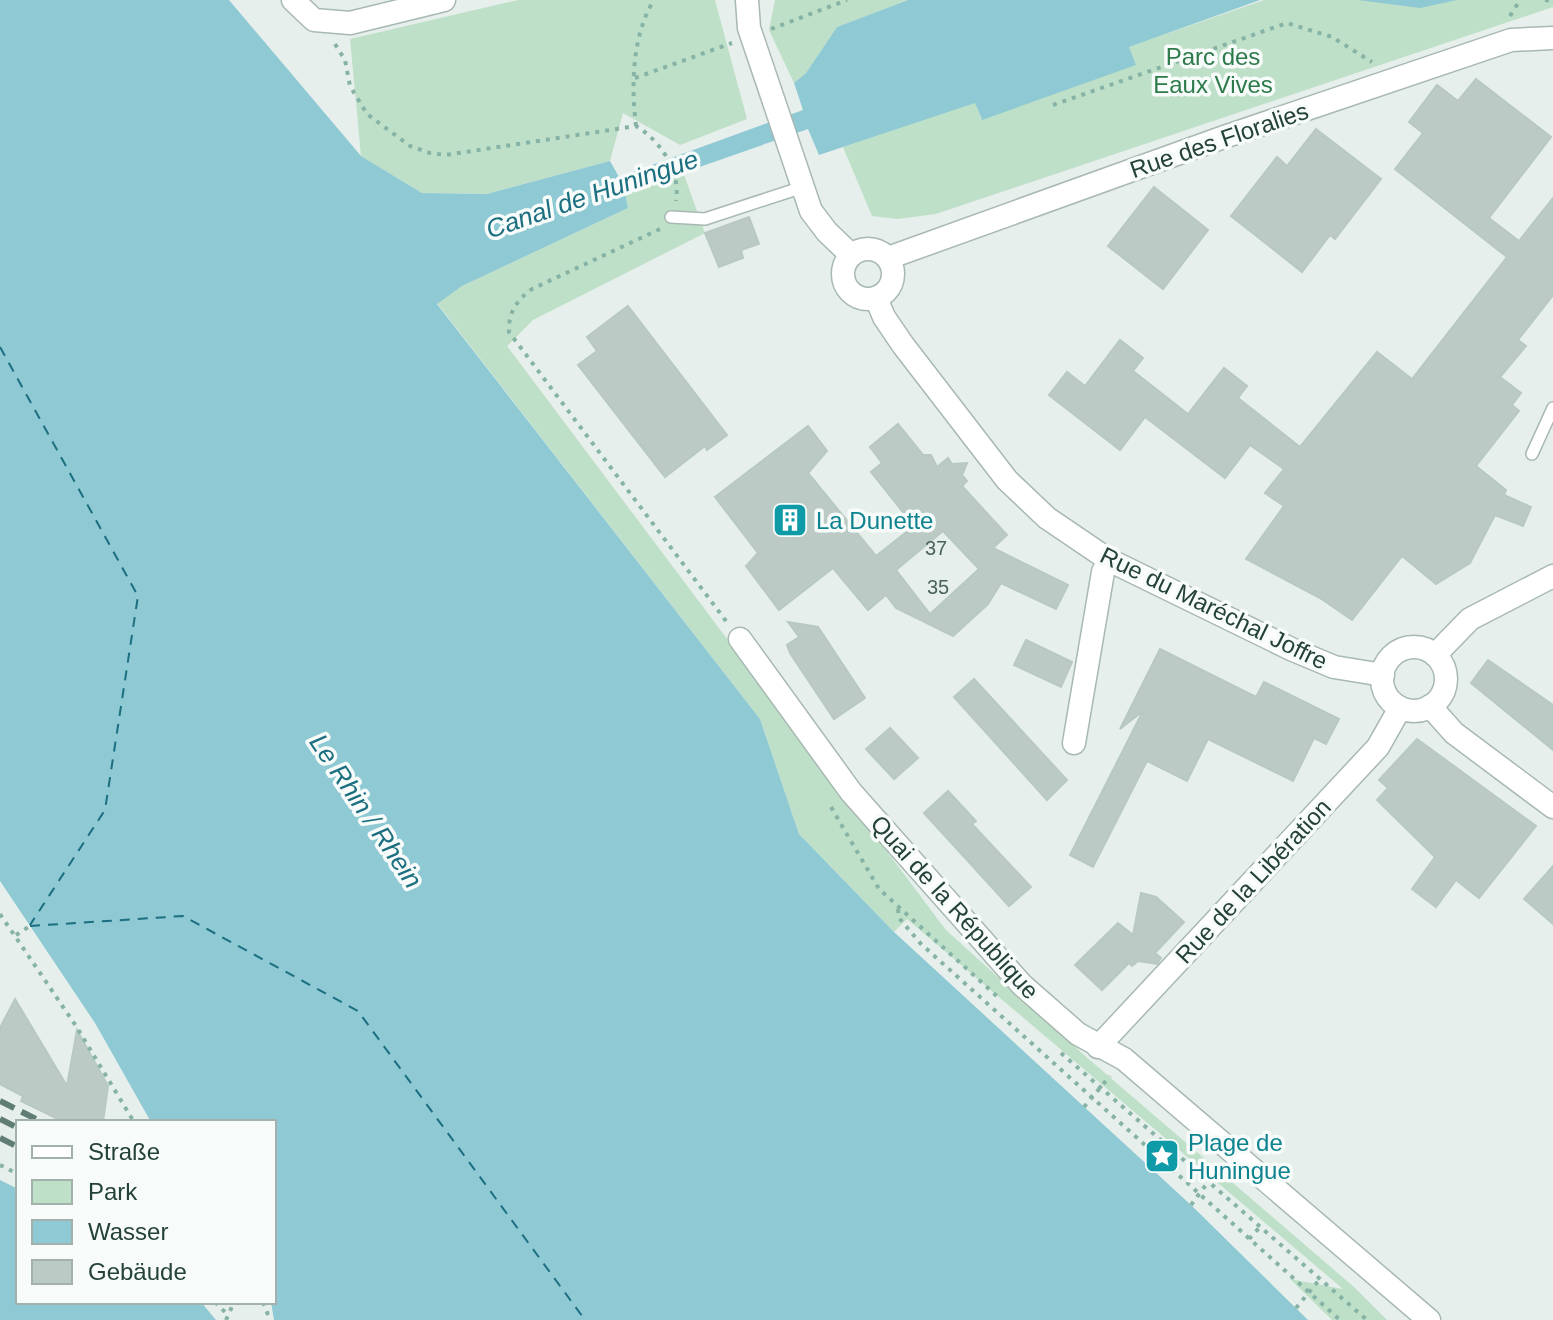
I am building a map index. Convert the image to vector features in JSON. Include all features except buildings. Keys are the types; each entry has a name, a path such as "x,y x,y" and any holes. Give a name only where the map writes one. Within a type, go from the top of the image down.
{"street":[{"path":"293,0 319,28 444,0"},
{"path":"747,0 749,28 800,177 819,222 851,255"},
{"name":"Rue des Floralies","path":"888,258 1511,40 1553,38"},
{"path":"865,248 878,250 888,258 894,269 893,281 887,292 876,298 862,299 850,291 843,279 844,265 851,255 865,248"},
{"name":"Rue du Maréchal Joffre","path":"876,298 884,317 903,345 1007,480 1047,518 1109,560 1305,655 1334,667 1383,675"},
{"path":"1074,743 1103,572 1109,560"},
{"path":"1435,655 1470,619 1553,576"},
{"name":"Quai de la République","path":"740,639 827,761 929,882 1022,985 1098,1047 1124,1059 1429,1320"},
{"path":"1407,648 1426,649 1435,655 1445,671 1446,682 1438,700 1415,711 1400,708 1388,698 1383,675 1390,658 1407,648"},
{"path":"1430,706 1454,733 1553,807"},
{"name":"Rue de la Libération","path":"1098,1047 1378,747 1400,708"}],"lane":[{"path":"671,217 705,219 800,177"},
{"path":"1532,454 1553,408"}],"path":[{"path":"636,126 635,78 641,25 654,0"},
{"path":"769,30 847,0"},
{"path":"1545,0 1553,1"},
{"path":"1053,105 1287,23 1332,37 1398,78"},
{"path":"319,28 341,52 350,86 367,114 410,146 446,155 636,126 654,139 666,154 677,193 671,217 663,227 532,289 519,299 512,311 509,332 740,639"},
{"path":"635,78 734,42"},
{"path":"825,796 879,889 898,909 899,918 909,932 1340,1320"},
{"path":"0,914 133,1120"},
{"path":"16,935 30,926"},
{"path":"1084,1107 1115,1071"},
{"path":"1100,1088 1367,1320"},
{"path":"1151,1151 1160,1140"},
{"path":"1191,1205 1208,1182"},
{"path":"1249,1239 1260,1227"},
{"path":"1296,1308 1320,1279"}],"green space":[{"path":"518,0 715,0 747,119 680,145 623,113 610,161 487,194 422,193 361,156 350,39"},
{"path":"775,0 908,0 837,27 806,73 794,83 769,30"},
{"name":"Parc des Eaux Vives","path":"1264,0 1553,0 1553,7 936,214 898,219 872,216 843,147 975,102 981,119 1135,65 1128,47"},
{"path":"683,172 705,233 533,320 507,346 946,930 1084,1055 1354,1287 1387,1320 1332,1320 1290,1279 1343,1289 907,919 894,932 799,834 760,719 437,303 462,286 628,208 625,194"}],"water":[{"path":"0,0 229,0 361,156 422,193 487,194 610,161 619,177 803,110 794,83 806,73 837,27 908,0 1260,0 1129,47 1136,65 982,120 975,103 819,155 808,129 625,193 628,208 462,286 437,304 760,719 799,834 894,932 1191,1205 1308,1320 274,1320 271,1304 276,1304 276,1120 150,1120 95,1023 0,881"},
{"path":"1358,0 1457,0 1420,8"},
{"path":"0,1180 16,1188 16,1304 203,1304 216,1320 0,1320"}],"ferry route":[{"path":"0,347 138,596 105,810 30,925"},
{"path":"30,926 183,916 358,1011 585,1320"}],"railway":[{"path":"0,1101 38,1120"},
{"path":"0,1119 16,1127"},
{"path":"0,1138 16,1146"}],"place":[{"name":"La Dunette","path":"790,520"},
{"name":"Plage de Huningue","path":"1162,1156"}],"water label":[{"name":"Canal de Huningue","path":"592,194"},
{"name":"Le Rhin / Rhein","path":"366,811"}]}
